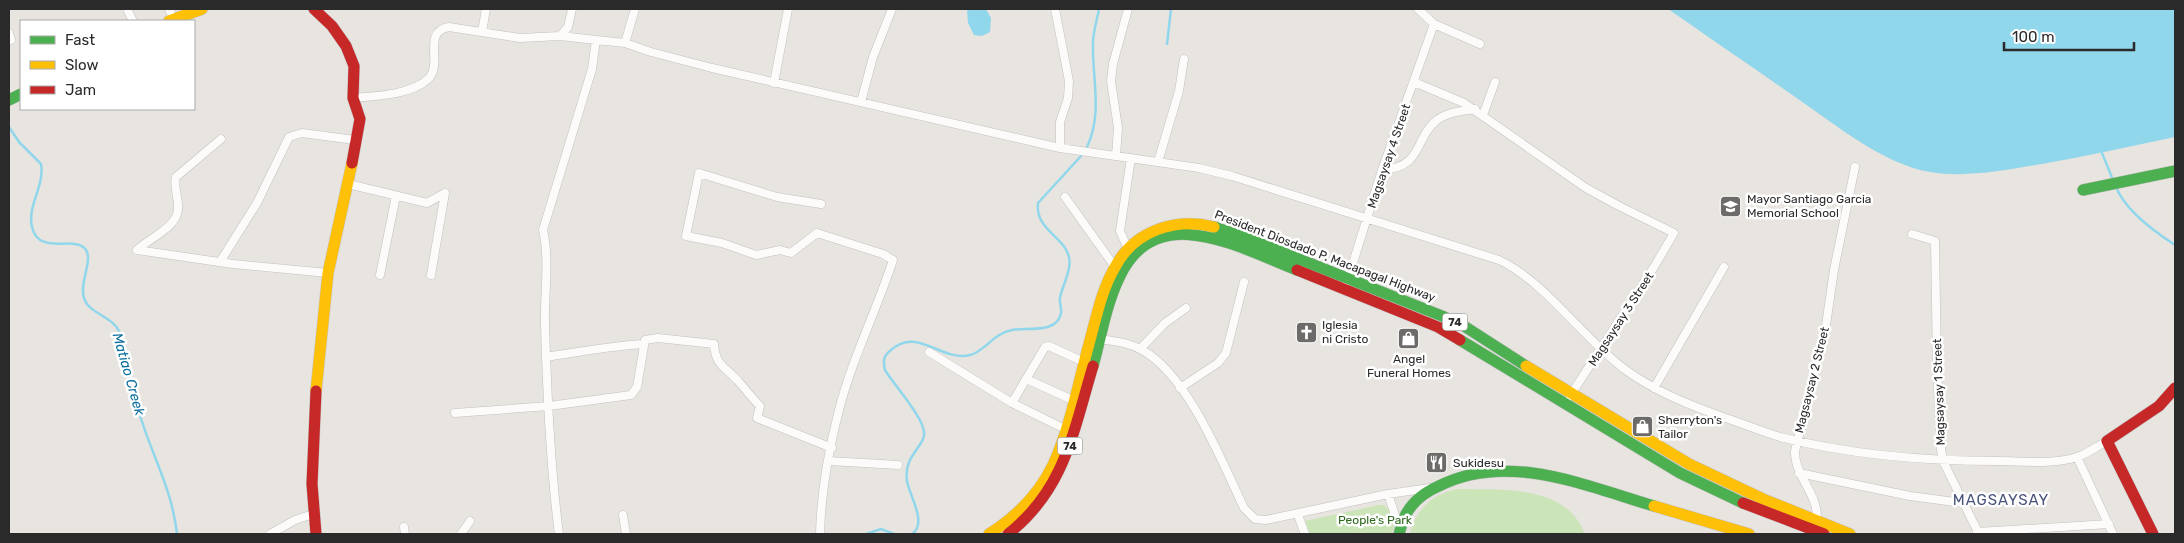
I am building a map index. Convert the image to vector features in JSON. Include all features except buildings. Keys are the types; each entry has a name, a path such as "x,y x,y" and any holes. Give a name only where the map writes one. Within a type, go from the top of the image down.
{"main road":[{"path":"170,16 202,9"},
{"path":"314,9 332,26 346,46 354,66 353,98 360,119 328,273 316,382 312,450 313,514 316,534"},
{"path":"2083,190 2175,170"},
{"name":"President Diosdado P. Macapagal Highway","path":"988,534 1017,514 1045,489 1065,429 1077,402 1095,339 1104,294 1115,266 1128,248 1152,232 1165,226 1196,223 1219,229 1346,284 1438,327 1568,399 1709,488 1758,510 1818,528 1850,534"},
{"name":"President Diosdado P. Macapagal Highway","path":"1008,534 1024,520 1063,465 1084,362 1095,339 1117,281 1127,263 1146,245 1167,235 1194,233 1216,238 1346,284"},
{"path":"2153,534 2107,441 2159,406 2175,388"},
{"path":"1399,532 1406,514 1412,505 1434,487 1477,474 1501,471 1523,472 1585,486 1749,534"}],"street":[{"path":"482,32 486,9"},
{"path":"560,36 568,27 572,9"},
{"path":"624,43 635,9"},
{"path":"774,83 788,9"},
{"path":"861,102 873,57 892,9"},
{"path":"1055,9 1069,81 1068,98 1060,122 1060,148"},
{"path":"1116,156 1118,128 1111,81 1113,64 1128,9"},
{"path":"1423,11 1434,24 1480,44"},
{"name":"Magsaysay 4 Street","path":"1346,284 1382,170 1434,24"},
{"path":"353,98 389,95 418,85 428,78 433,71 434,37 437,31 448,27 520,38 560,36 624,43 687,62 774,83 1060,148 1158,162 1232,176 1499,260 1510,265 1535,285 1626,371 1654,388 1698,408 1780,436 1904,458 1943,461 2058,460 2077,457 2107,441"},
{"path":"559,534 546,357 544,298 546,245 543,230 592,70 596,40"},
{"path":"1158,162 1179,91 1184,59"},
{"path":"1414,82 1449,95 1483,115 1495,82"},
{"path":"1382,170 1396,167 1412,158 1437,120 1454,112 1475,109"},
{"name":"Magsaysay 3 Street","path":"1483,115 1586,188 1674,233 1568,399"},
{"path":"220,262 257,203 290,137 302,133 355,140"},
{"path":"221,139 176,177 178,209 175,218 170,225 137,250 220,262 328,273"},
{"path":"1128,248 1120,231 1131,158"},
{"name":"Magsaysay 2 Street","path":"1818,528 1816,508 1799,474 1795,460 1796,440 1825,332 1834,270 1855,167"},
{"path":"820,534 829,461 838,414 849,377 893,260 883,254 817,233 791,253 780,250 756,255 722,243 686,236 699,174 777,197 821,204"},
{"path":"348,184 427,203 445,194 430,275"},
{"path":"380,275 396,196"},
{"path":"1065,197 1115,266"},
{"name":"Magsaysay 1 Street","path":"1912,234 1935,241 1937,377 1943,461 1978,533"},
{"path":"1654,388 1724,268"},
{"path":"1180,388 1218,363 1226,354 1244,282"},
{"path":"1140,349 1165,323 1186,308"},
{"path":"455,413 549,406 630,395 637,387 643,344 645,340 658,338 714,344 714,355 720,365 739,382 747,394 760,406 757,418 832,448"},
{"path":"1095,339 1125,343 1140,349 1164,366 1202,423 1244,508 1255,519 1266,520 1298,515 1388,494 1434,487"},
{"path":"546,357 618,345 643,344"},
{"path":"1012,403 1046,346 1084,362"},
{"path":"929,352 1012,403 1065,429"},
{"path":"1026,379 1077,402"},
{"path":"2077,457 2113,534"},
{"path":"829,461 898,465"},
{"path":"1799,474 1910,496 1963,503"},
{"path":"1388,494 1399,532"},
{"path":"270,534 295,520 313,514"},
{"path":"623,515 626,534"},
{"path":"1298,515 1305,534"},
{"path":"461,534 470,521"},
{"path":"1978,533 2108,524"}],"green space":[{"path":"1458,489 1513,490 1548,498 1563,506 1576,518 1585,534 1410,534 1416,517 1426,504 1440,495"},
{"name":"People's Park","path":"1384,505 1390,511 1394,529 1391,534 1310,534 1305,521"}],"water":[{"path":"967,9 986,9 991,18 990,32 982,36 974,35 968,23"},
{"path":"1668,9 2175,9 2175,137 2014,169 1944,174 1912,168 1878,152 1844,131"}],"waterway":[{"path":"1087,147 1095,121 1096,96 1093,43 1099,9"},
{"path":"1167,44 1171,9"},
{"name":"Matiao Creek","path":"9,127 19,142 41,164 41,180 31,219 36,236 42,241 74,244 86,250 88,260 83,286 84,298 95,312 116,326 121,336 130,385 171,501 177,534"},
{"path":"2102,153 2113,180"},
{"path":"912,534 916,529 918,516 908,487 907,472 908,464 922,442 924,432 914,410 885,370 885,357 891,350 901,344 910,342 920,343 949,354 959,356 970,355 1006,332 1018,329 1048,327 1059,320 1061,311 1060,298 1070,262 1062,243 1041,220 1038,212 1038,203 1081,156"},
{"path":"2116,187 2120,196 2133,212 2175,245"},
{"path":"866,534 881,529 894,534"}],"traffic: fast":[{"path":"9,100 20,94"},
{"path":"2083,190 2175,171"},
{"path":"1214,227 1244,237 1442,316 1464,326 1526,366"},
{"path":"1093,366 1114,288 1135,254 1154,240 1176,235 1200,236 1225,242 1297,270"},
{"path":"1460,340 1680,473 1743,503"},
{"path":"1399,534 1408,511 1424,494 1465,476 1492,472 1546,475 1654,506"}],"traffic: slow":[{"path":"172,20 202,9"},
{"path":"316,391 328,273 352,163"},
{"path":"989,534 1026,504 1041,486 1053,465 1069,421 1102,296 1109,278 1122,256 1132,245 1156,230 1185,224 1214,227"},
{"path":"1526,366 1689,464 1763,499 1850,534"},
{"path":"1654,506 1749,534"}],"traffic: jam":[{"path":"314,9 332,26 346,46 354,66 353,98 360,119 352,163"},
{"path":"1297,270 1438,327 1460,340"},
{"path":"1008,534 1027,517 1043,498 1055,478 1072,436 1093,366"},
{"path":"2153,534 2107,441 2159,406 2175,388"},
{"path":"316,391 312,484 316,534"},
{"path":"1743,503 1824,534"}],"place":[{"name":"Mayor Santiago Garcia Memorial School","path":"1731,206"},
{"name":"Iglesia ni Cristo","path":"1306,332"},
{"name":"Angel Funeral Homes","path":"1409,338"},
{"name":"Sherryton's Tailor","path":"1642,427"},
{"name":"Sukidesu","path":"1437,463"}],"district":[{"name":"MAGSAYSAY","path":"2001,500"}]}
